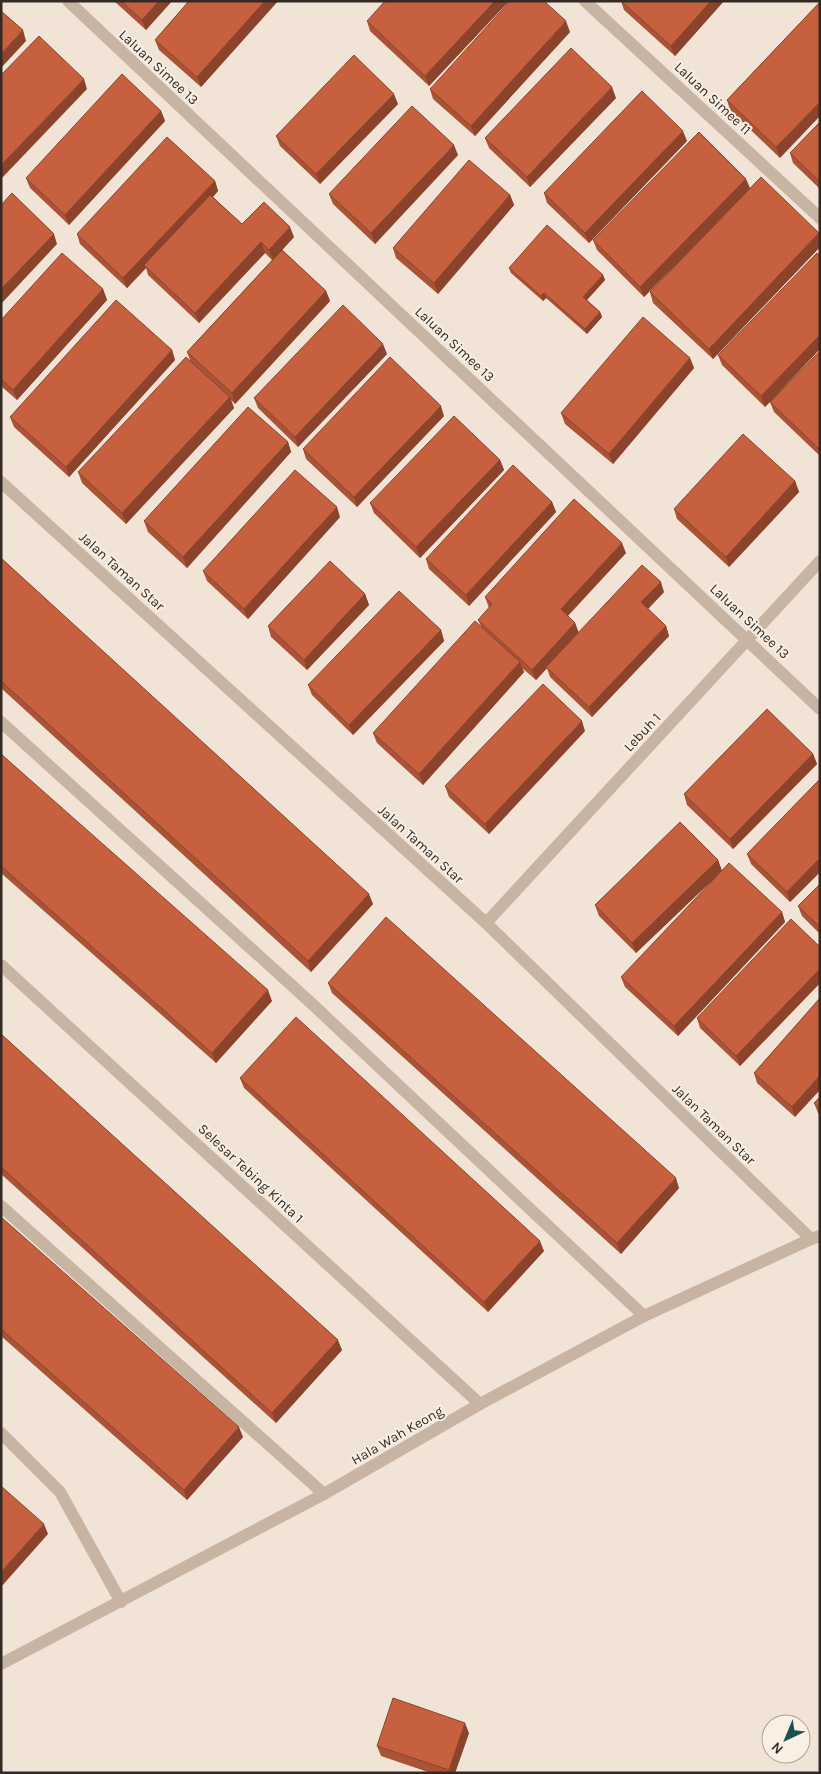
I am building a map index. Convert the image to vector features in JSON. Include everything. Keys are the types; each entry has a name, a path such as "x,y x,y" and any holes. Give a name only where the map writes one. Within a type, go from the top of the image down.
{"street":[{"name":"Laluan Simee 13","path":"68,1 820,709"},
{"name":"Laluan Simee 11","path":"585,1 820,218"},
{"name":"Jalan Taman Star","path":"1,482 486,923 816,1237"},
{"name":"Lebuh 1","path":"486,923 820,561"},
{"path":"1,722 310,1002 644,1316"},
{"name":"Selesar Tebing Kinta 1","path":"1,965 480,1404"},
{"path":"1,1206 324,1494"},
{"name":"Hala Wah Keong","path":"1,1664 324,1494 480,1404 644,1316 816,1237"},
{"path":"1,1433 60,1492 121,1602"}],"building":[{"path":"121,1 159,1 142,20"},
{"path":"189,1 265,1 197,77 155,40"},
{"path":"385,1 495,1 425,76 367,21"},
{"path":"510,1 544,1 566,21 471,126 430,89"},
{"path":"621,1 711,1 671,46"},
{"path":"820,2 820,102 776,147 727,100"},
{"path":"1,11 23,30 1,54"},
{"path":"39,36 84,79 1,165 1,75"},
{"path":"571,48 612,87 527,177 485,138"},
{"path":"354,55 394,94 316,174 276,136"},
{"path":"122,74 161,111 65,215 26,178"},
{"path":"642,91 683,131 585,233 544,193"},
{"path":"412,106 454,145 371,233 329,194"},
{"path":"820,122 820,182 790,153"},
{"path":"699,132 746,179 640,287 593,240"},
{"path":"167,137 215,181 123,278 77,234"},
{"path":"469,160 510,195 434,283 393,248"},
{"path":"761,177 819,233 709,349 650,292"},
{"path":"12,193 54,234 1,289 1,205"},
{"path":"210,195 242,224 264,202 290,227 269,250 261,242 195,313 144,265"},
{"path":"547,225 603,275 583,297 600,312 585,329 544,293 541,296 509,268"},
{"path":"282,250 326,291 232,393 187,352"},
{"path":"62,253 103,289 13,390 1,379 1,320"},
{"path":"817,253 820,256 820,335 761,396 718,355"},
{"path":"116,300 172,350 66,467 10,417"},
{"path":"343,305 383,344 295,437 254,398"},
{"path":"643,317 690,358 609,454 561,413"},
{"path":"820,351 820,450 770,402"},
{"path":"186,357 230,397 122,513 78,472"},
{"path":"390,357 441,406 354,497 303,449"},
{"path":"248,407 288,442 183,557 144,521"},
{"path":"454,416 500,460 416,547 370,503"},
{"path":"743,434 795,481 726,557 674,509"},
{"path":"513,465 552,502 466,595 426,559"},
{"path":"295,470 337,507 244,609 203,571"},
{"path":"574,499 622,543 561,609 575,623 532,670 478,620 492,604 485,597"},
{"path":"1,558 369,894 308,961 1,681"},
{"path":"330,561 365,594 304,660 268,626"},
{"path":"642,565 661,582 641,602 666,626 589,707 546,667"},
{"path":"399,591 441,630 349,725 308,685"},
{"path":"475,621 520,662 419,774 373,733"},
{"path":"543,684 582,721 485,824 445,786"},
{"path":"767,709 813,754 730,839 684,794"},
{"path":"1,754 268,990 212,1053 1,866"},
{"path":"820,779 820,858 787,892 747,854"},
{"path":"680,822 718,860 632,943 595,905"},
{"path":"729,863 782,912 674,1026 621,977"},
{"path":"820,884 820,927 798,906"},
{"path":"386,917 676,1178 617,1243 328,983"},
{"path":"791,919 820,947 820,969 736,1056 697,1018"},
{"path":"820,998 820,1075 792,1107 754,1073"},
{"path":"296,1017 540,1241 484,1302 240,1078"},
{"path":"1,1034 338,1340 272,1413 1,1167"},
{"path":"820,1097 820,1108 814,1103"},
{"path":"1,1217 239,1427 184,1490 1,1329"},
{"path":"1,1486 44,1524 1,1572"},
{"path":"393,1698 465,1723 449,1770 377,1746"}]}
